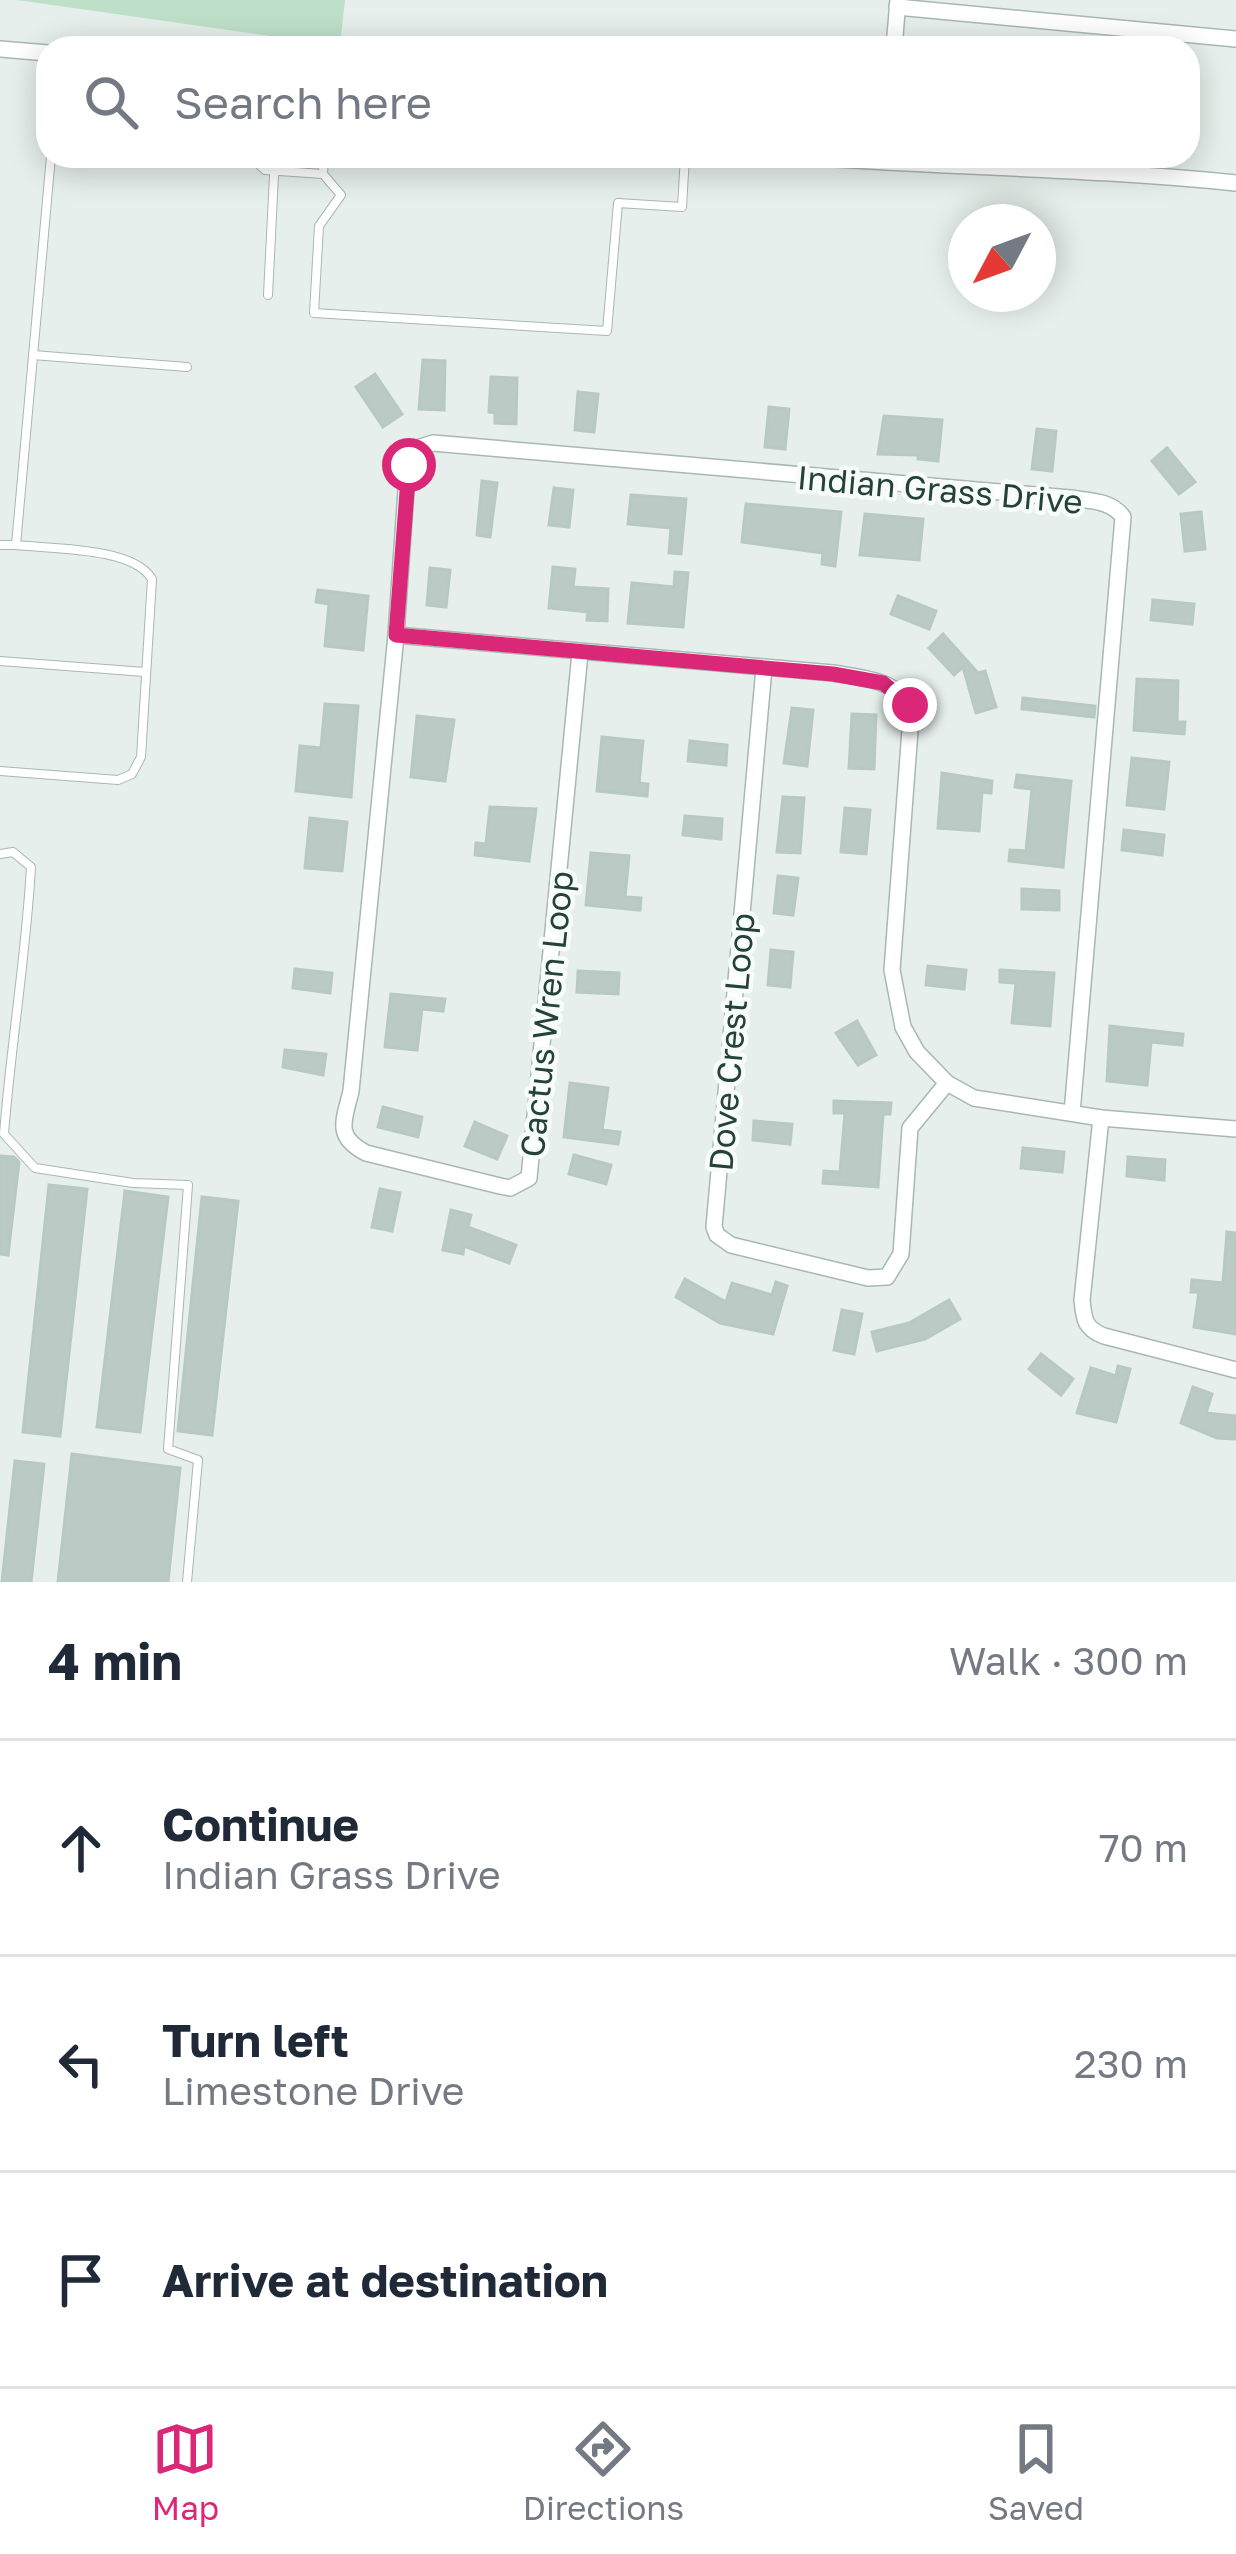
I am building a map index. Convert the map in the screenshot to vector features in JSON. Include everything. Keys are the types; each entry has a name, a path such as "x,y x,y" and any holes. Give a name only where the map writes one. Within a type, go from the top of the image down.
{"street":[{"path":"895,36 897,3 1236,39"},
{"path":"0,49 36,52"},
{"path":"1049,168 1236,183"},
{"name":"Indian Grass Drive","path":"396,635 407,476 417,448 425,444 1070,498 1118,510 1123,517 1072,1112"},
{"path":"396,635 866,678 894,689 910,705 893,990 910,1042 947,1083 974,1098 1101,1118 1236,1129"},
{"name":"Cactus Wren Loop","path":"396,635 345,1138 366,1153 509,1188 522,1184 531,1172 580,653"},
{"name":"Dove Crest Loop","path":"764,668 714,1226 717,1235 731,1245 868,1278 890,1275 902,1254 910,1128 947,1083"},
{"path":"1101,1118 1082,1300 1084,1322 1104,1336 1236,1370"}],"lane":[{"path":"16,545 50,168"},
{"path":"263,168 323,174"},
{"path":"323,168 341,195 319,226 314,313 607,331 618,203 682,207 684,168"},
{"path":"268,295 275,170"},
{"path":"33,355 187,367"},
{"path":"0,544 124,558 144,566 152,578 141,757 132,774 118,780 0,771"},
{"path":"0,661 145,672"},
{"path":"0,854 13,852 31,867 27,946 11,1043 4,1134 34,1168 134,1183 188,1185 168,1449 198,1460 188,1582"}],"green space":[{"path":"17,0 345,0 341,36 270,36"}],"building":[{"path":"423,360 445,361 444,410 419,409"},
{"path":"375,374 402,414 383,427 356,387"},
{"path":"491,377 517,378 516,424 495,423 495,413 489,412"},
{"path":"578,392 598,394 594,432 575,430"},
{"path":"769,407 789,409 785,449 765,447"},
{"path":"884,416 942,420 938,461 918,459 918,455 878,454"},
{"path":"1037,429 1056,431 1052,471 1032,469"},
{"path":"1167,448 1195,482 1179,494 1152,461"},
{"path":"482,481 497,483 490,537 477,535"},
{"path":"554,488 573,490 569,527 549,525"},
{"path":"631,495 686,499 681,554 669,553 671,528 628,524"},
{"path":"746,504 841,512 835,566 822,564 823,553 742,542"},
{"path":"1201,512 1205,549 1185,551 1181,514"},
{"path":"865,514 923,519 919,560 860,555"},
{"path":"553,567 575,569 573,587 608,589 607,621 587,620 588,612 549,608"},
{"path":"430,568 450,570 446,607 427,605"},
{"path":"675,572 688,573 683,627 628,623 632,583 674,587"},
{"path":"318,590 368,596 363,650 325,646 329,604 316,602"},
{"path":"898,596 936,611 929,629 891,614"},
{"path":"1153,600 1194,604 1192,624 1151,620"},
{"path":"943,634 978,673 985,671 996,707 976,713 963,667 954,675 929,648"},
{"path":"1137,679 1178,681 1177,722 1185,722 1184,734 1134,730"},
{"path":"1023,698 1095,706 1094,717 1022,709"},
{"path":"325,704 358,706 351,797 296,791 300,746 321,748"},
{"path":"792,708 813,710 807,766 784,763"},
{"path":"852,714 876,715 874,769 849,768"},
{"path":"417,716 454,720 445,781 411,777"},
{"path":"602,737 643,741 639,783 648,784 647,796 597,791"},
{"path":"690,741 727,745 726,765 688,761"},
{"path":"1132,758 1169,762 1164,809 1127,805"},
{"path":"942,773 992,781 991,793 982,792 979,831 938,828"},
{"path":"1017,775 1071,781 1063,867 1009,861 1010,850 1026,851 1032,789 1015,787"},
{"path":"783,797 804,798 800,853 777,852"},
{"path":"490,807 536,809 529,861 475,855 476,843 486,844"},
{"path":"845,808 870,810 866,854 841,852"},
{"path":"685,816 722,819 721,839 683,835"},
{"path":"310,818 347,822 342,871 305,868"},
{"path":"1124,830 1164,835 1162,855 1122,850"},
{"path":"591,853 629,856 625,897 641,898 640,910 586,905"},
{"path":"778,876 798,878 793,915 774,913"},
{"path":"1022,889 1059,891 1059,910 1022,909"},
{"path":"771,950 793,952 790,987 768,985"},
{"path":"928,966 966,970 964,989 926,985"},
{"path":"295,969 332,973 330,993 293,988"},
{"path":"1000,970 1054,973 1050,1026 1012,1023 1016,983 1000,982"},
{"path":"578,971 619,973 618,994 577,992"},
{"path":"391,994 445,999 443,1011 422,1009 417,1050 385,1047"},
{"path":"857,1021 876,1055 858,1065 836,1033"},
{"path":"1110,1026 1183,1034 1182,1045 1151,1042 1147,1085 1107,1081"},
{"path":"285,1050 326,1054 323,1075 283,1067"},
{"path":"570,1083 608,1088 602,1130 620,1132 618,1144 564,1137"},
{"path":"834,1101 891,1103 890,1114 883,1114 878,1187 823,1183 824,1171 840,1172 845,1113 834,1113"},
{"path":"383,1107 422,1117 418,1137 378,1127"},
{"path":"754,1121 792,1124 790,1144 753,1140"},
{"path":"475,1122 507,1136 497,1159 465,1146"},
{"path":"1023,1148 1064,1152 1062,1172 1021,1168"},
{"path":"574,1155 611,1165 606,1184 569,1174"},
{"path":"0,1156 19,1162 8,1255 0,1254"},
{"path":"1128,1157 1165,1160 1164,1180 1127,1176"},
{"path":"49,1185 87,1189 60,1436 23,1432"},
{"path":"380,1189 400,1193 392,1231 372,1227"},
{"path":"125,1191 168,1197 140,1432 97,1427"},
{"path":"202,1197 238,1201 212,1435 178,1431"},
{"path":"451,1210 471,1215 468,1227 516,1245 509,1263 464,1246 463,1254 443,1250"},
{"path":"1227,1232 1236,1233 1236,1334 1194,1327 1199,1292 1191,1292 1192,1280 1223,1283"},
{"path":"685,1279 726,1302 732,1283 772,1295 776,1282 787,1286 773,1334 720,1323 676,1297"},
{"path":"949,1300 960,1319 925,1339 877,1351 872,1332 909,1323"},
{"path":"842,1310 862,1314 854,1354 834,1350"},
{"path":"1041,1354 1073,1379 1061,1395 1029,1369"},
{"path":"1118,1366 1130,1369 1116,1422 1077,1413 1091,1368 1116,1376"},
{"path":"1193,1387 1212,1394 1206,1413 1236,1416 1236,1439 1217,1438 1181,1423"},
{"path":"72,1454 180,1468 168,1582 58,1582"},
{"path":"15,1461 44,1464 31,1582 2,1582"}],"route":[{"path":"409,465 396,635 866,678 894,689 910,705"}]}
